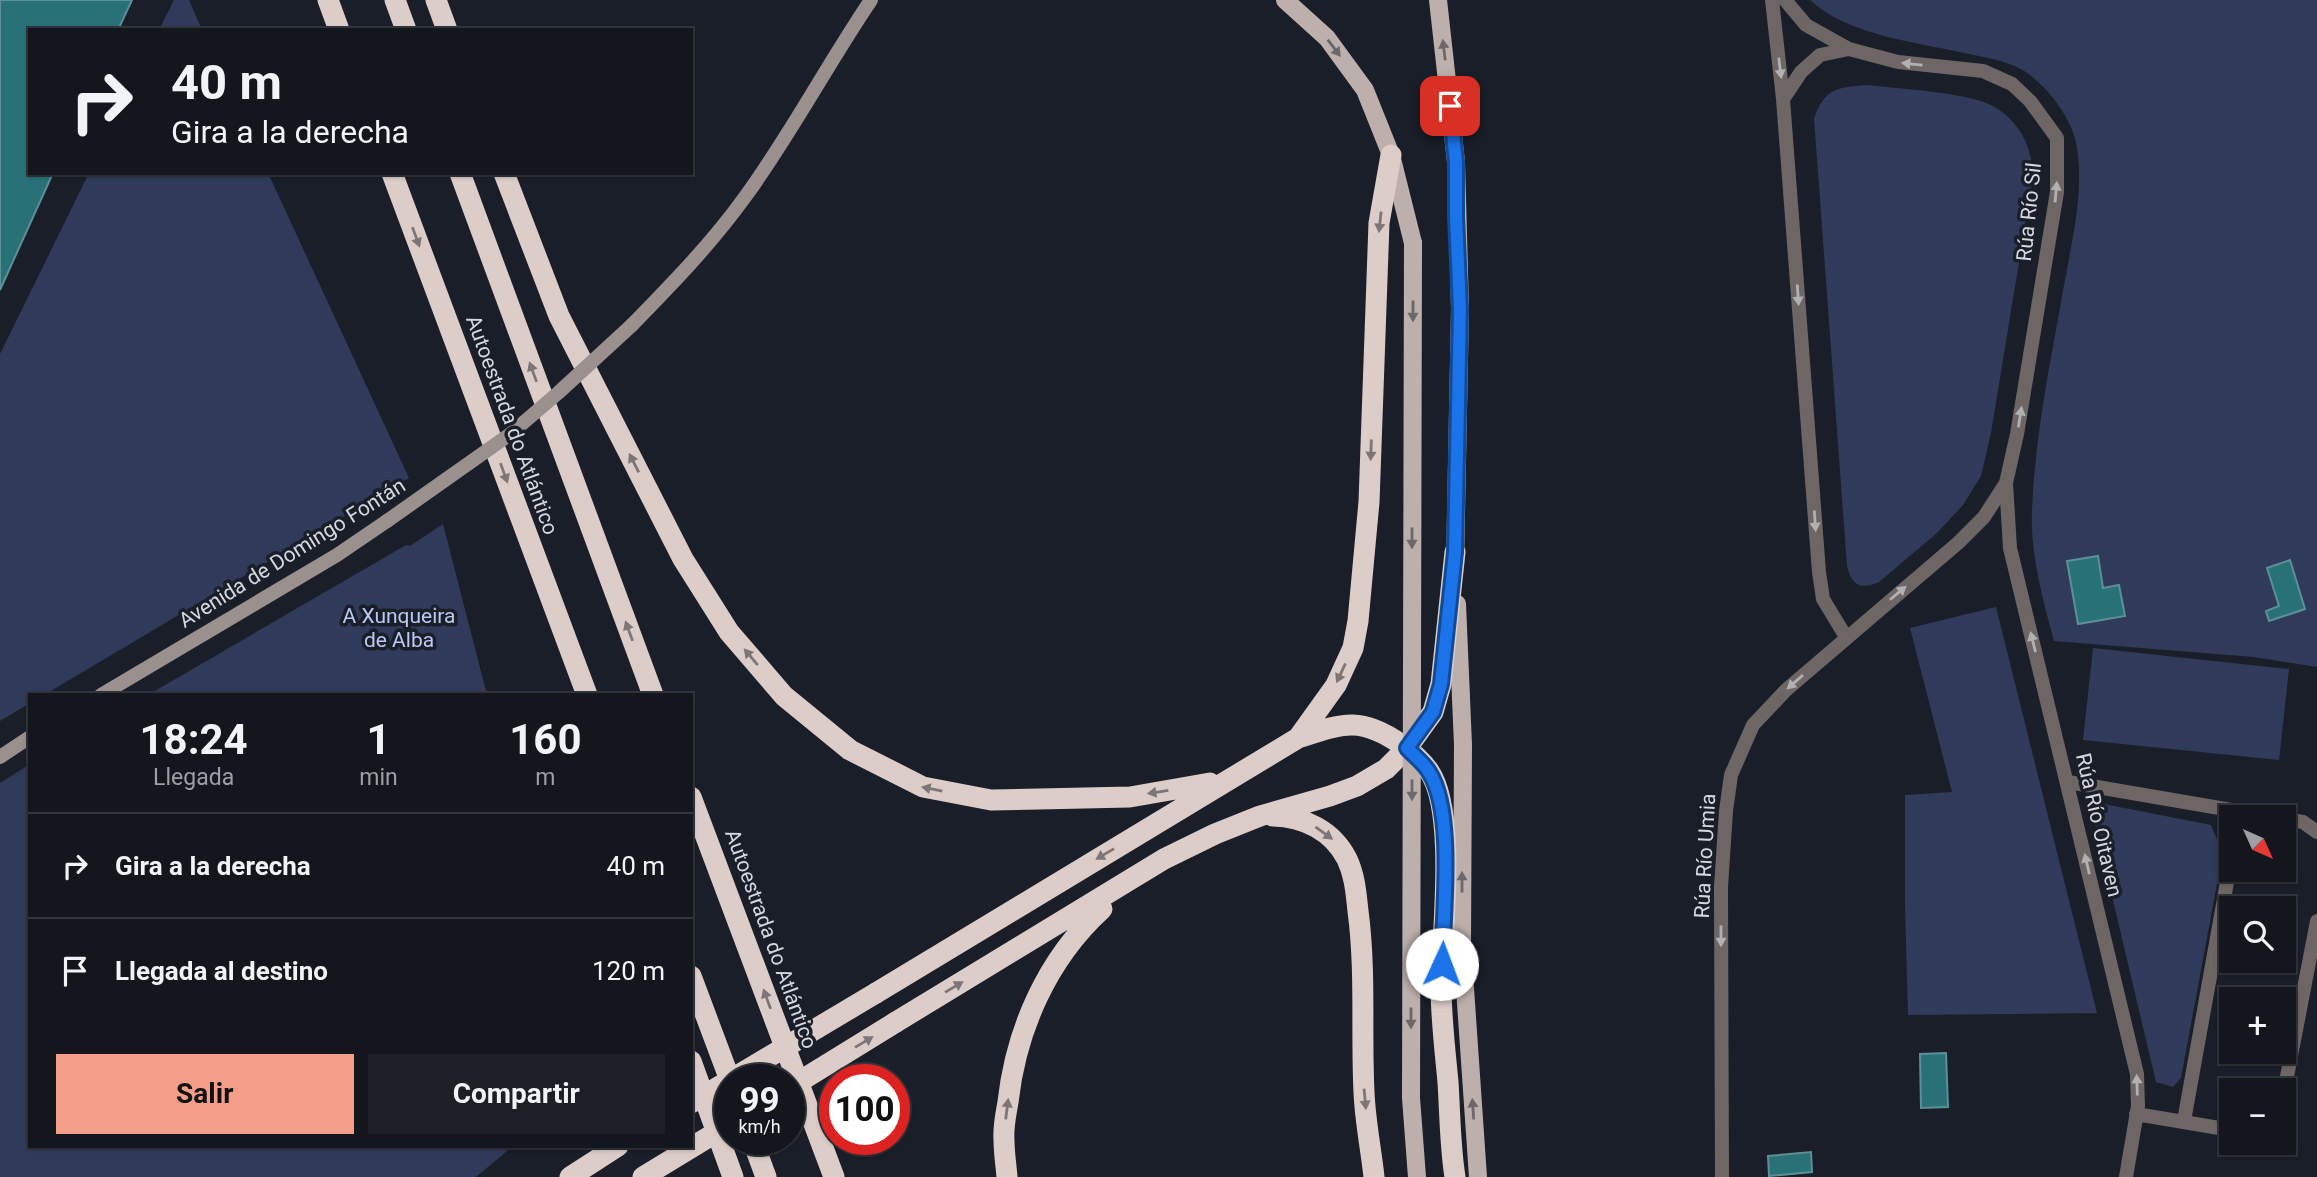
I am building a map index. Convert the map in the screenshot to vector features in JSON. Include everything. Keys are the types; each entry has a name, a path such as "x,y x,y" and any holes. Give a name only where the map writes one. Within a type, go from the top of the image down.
{"highway":[{"path":"328,0 338,28"},
{"path":"395,0 405,28"},
{"path":"436,0 446,28"},
{"path":"1297,738 1336,685 1353,648 1358,621 1369,502 1379,223 1391,155"},
{"name":"Autoestrada do Atlántico","path":"393,175 585,691"},
{"name":"Autoestrada do Atlántico","path":"461,175 652,693"},
{"path":"505,175 559,316 683,559 729,632 784,696 850,750 923,787 936,790 991,800 1130,797 1226,780"},
{"path":"805,1078 1164,859 1260,816 1357,786 1386,769 1407,748 1433,712 1441,684 1455,552"},
{"path":"757,1064 1297,738 1336,726 1355,724 1376,729 1407,748 1429,771 1442,808 1446,836 1441,989 1455,1177"},
{"name":"Autoestrada do Atlántico","path":"693,802 834,1177"},
{"path":"1260,816 1289,817 1305,821 1322,831 1336,843 1353,874 1362,939 1364,1095 1374,1177"},
{"path":"1007,1177 1003,1137 1010,1078 1031,1010 1046,977 1083,926 1136,877"},
{"path":"693,981 724,1064"},
{"path":"693,1066 733,1177"},
{"path":"693,1102 714,1089"},
{"path":"693,1147 714,1134"},
{"path":"577,1172 615,1148"},
{"path":"643,1177 691,1148"},
{"path":"758,1155 766,1177"}],"main road":[{"path":"853,28 860,0"},
{"path":"853,28 872,0"},
{"path":"1285,0 1327,38 1365,90 1391,155 1413,243 1411,1098 1417,1177"},
{"path":"1438,0 1456,162 1460,309 1455,552 1462,746 1462,945 1478,1177"},
{"name":"Avenida de Domingo Fontán","path":"104,693 337,555 509,435 558,393 632,325 700,255 785,140 853,28"},
{"path":"0,750 26,739"},
{"path":"0,757 26,739"}],"street":[{"path":"1772,0 1783,99 1819,572 1823,599 1846,637"},
{"name":"Rúa Río Sil","path":"1785,0 1806,25 1849,49 1898,62 1983,71 2012,84 2030,102 2057,138 2057,192 2017,435 2006,484"},
{"path":"1783,99 1801,72 1820,55 1849,49"},
{"name":"Rúa Río Umia","path":"1722,1177 1721,887 1731,775 1753,725 1786,690 1958,543 1984,517 2006,484"},
{"name":"Rúa Río Oitaven","path":"2006,484 2010,548 2137,1074 2136,1114 2126,1177"},
{"path":"2068,782 2219,811"},
{"path":"2296,821 2303,822 2317,832"},
{"path":"2184,1121 2227,882"},
{"path":"2287,1078 2317,921"},
{"path":"2136,1114 2219,1128"}],"green space":[{"path":"174,0 189,0 201,28 160,28"},
{"path":"1810,0 2317,0 2317,667 2254,657 2054,641 2035,560 2032,511 2040,425 2078,200 2079,165 2072,130 2063,112 2044,87 2014,66 1864,30 1826,12"},
{"path":"1867,85 1949,94 1991,105 2005,114 2021,133 2032,162 2032,183 1991,433 1981,476 1963,505 1937,533 1879,582 1862,586 1851,578 1847,566 1814,118 1823,100 1834,91"},
{"path":"88,175 269,175 409,478 47,693 28,693 28,704 0,721 0,354"},
{"name":"A Xunqueira de Alba","path":"443,524 486,693 151,693 406,545 410,546"},
{"path":"1996,607 2097,1013 1908,1015 1905,795 1952,792 1910,628"},
{"path":"2093,648 2289,669 2279,760 2083,740"},
{"path":"28,765 28,1148 511,1148 476,1177 0,1177 0,783"},
{"path":"2104,804 2211,825 2219,845 2219,873 2181,1078 2173,1087 2156,1082 2094,820"}],"shaded area":[{"path":"0,0 132,0 119,28 28,28 28,175 52,175 0,290"},
{"path":"2098,556 2103,588 2119,585 2125,616 2078,624 2067,561"},
{"path":"2290,560 2305,609 2269,621 2266,611 2279,606 2267,568"},
{"path":"1946,1053 1948,1107 1921,1108 1920,1054"},
{"path":"1811,1152 1812,1172 1769,1176 1768,1156"}],"route":[{"path":"1442,964 1446,836 1442,808 1429,771 1407,748 1433,712 1441,684 1455,552 1460,309 1456,162 1450,106"}]}
